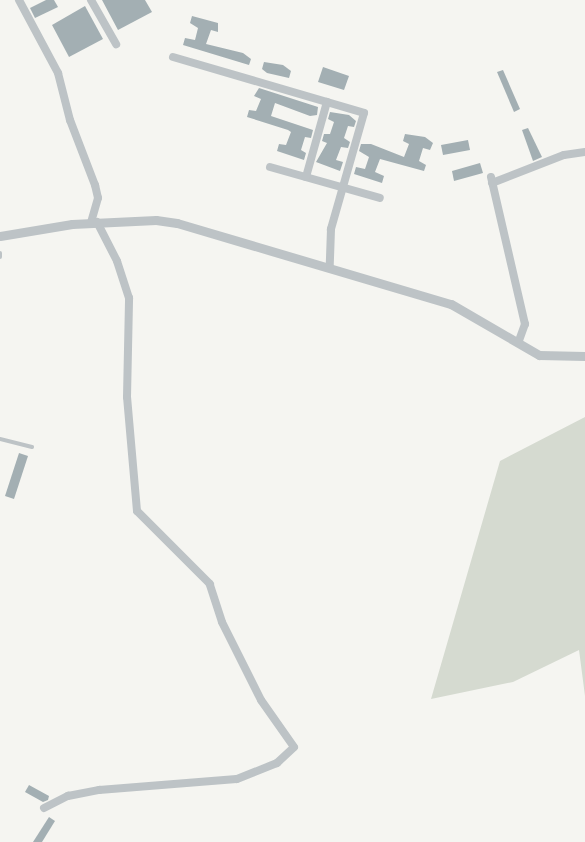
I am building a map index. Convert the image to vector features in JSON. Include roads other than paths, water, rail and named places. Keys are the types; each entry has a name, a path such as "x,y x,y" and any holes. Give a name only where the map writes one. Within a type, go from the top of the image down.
{"street":[{"path":"91,0 116,44"},
{"path":"21,1 58,72 70,120 95,185 98,198 94,222 117,261 129,298 127,397 135,505 142,518 210,584 222,622 261,700 294,747 278,763 237,779 99,790 68,796 44,808"},
{"path":"173,57 364,114 341,187 331,229 330,267"},
{"path":"306,177 327,102"},
{"path":"518,343 525,324 492,180 538,168 564,155 585,152"},
{"path":"270,167 380,198"},
{"path":"0,236 94,222 177,223 451,304 518,343 546,356 585,356"}],"lane":[{"path":"0,439 32,447"}]}
